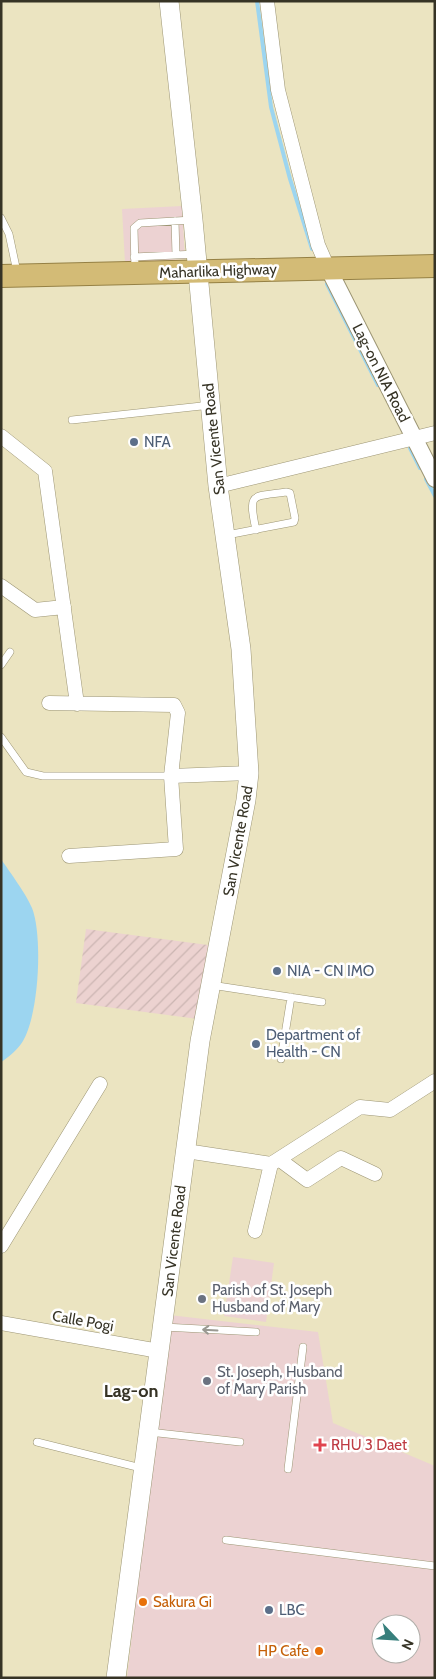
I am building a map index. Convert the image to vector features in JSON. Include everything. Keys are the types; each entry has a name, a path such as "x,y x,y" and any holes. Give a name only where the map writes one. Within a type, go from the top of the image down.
{"highway":[{"name":"Maharlika Highway","path":"9,275 135,265 198,263 328,268 435,266"}],"main road":[{"name":"San Vicente Road","path":"116,1678 200,1041 246,800 249,773 241,649 218,486 198,263 184,221 169,1"}],"street":[{"path":"266,1 278,90 318,245 328,268"},
{"name":"Lag-on NIA Road","path":"328,268 435,479"},
{"path":"218,486 435,433"},
{"path":"1,436 46,471 77,704"},
{"path":"1,586 35,610 64,607"},
{"path":"49,703 174,705 178,713 170,776 176,849 69,856"},
{"path":"170,776 249,773"},
{"path":"255,1231 275,1162 356,1108 390,1110 434,1078"},
{"path":"1,1246 100,1084"},
{"path":"186,1150 275,1162 307,1180 341,1158 375,1174"},
{"name":"Calle Pogi","path":"1,1323 159,1351"}],"lane":[{"path":"1,218 9,234 9,275"},
{"path":"176,255 184,221 140,223 134,228 135,265 176,255 198,263"},
{"path":"72,420 211,405"},
{"path":"225,536 256,530 294,522 295,518 290,494 286,492 258,496 252,501 251,507 256,530"},
{"path":"1,665 10,652"},
{"path":"1,737 26,772 43,776 170,776"},
{"path":"211,985 322,1002"},
{"path":"281,1059 291,997"},
{"path":"163,1327 256,1332"},
{"path":"288,1469 303,1347"},
{"path":"148,1432 240,1442"},
{"path":"38,1442 143,1469"},
{"path":"226,1540 435,1566"}],"shaded area":[{"path":"182,206 185,259 125,263 122,209"},
{"path":"86,929 208,945 198,1019 76,1003"},
{"path":"233,1257 274,1263 266,1322 224,1316"},
{"path":"169,1315 318,1332 333,1423 435,1466 435,1678 127,1678"}],"water":[{"path":"1,859 32,908 37,937 38,975 33,1013 23,1041 19,1047 1,1062"}],"waterway":[{"path":"257,1 271,107 290,179 312,249"},
{"path":"327,284 378,385"},
{"path":"410,448 420,468"},
{"path":"426,479 435,496"}],"place":[{"name":"NFA","path":"134,442"},
{"name":"NIA - CN IMO","path":"277,971"},
{"name":"Department of Health - CN","path":"256,1044"},
{"name":"Parish of St. Joseph Husband of Mary","path":"202,1299"},
{"name":"St. Joseph, Husband of Mary Parish","path":"207,1381"},
{"name":"RHU 3 Daet","path":"320,1445"},
{"name":"Sakura Gi","path":"143,1602"},
{"name":"LBC","path":"269,1610"},
{"name":"HP Cafe","path":"319,1651"}],"district":[{"name":"Lag-on","path":"131,1391"}]}
